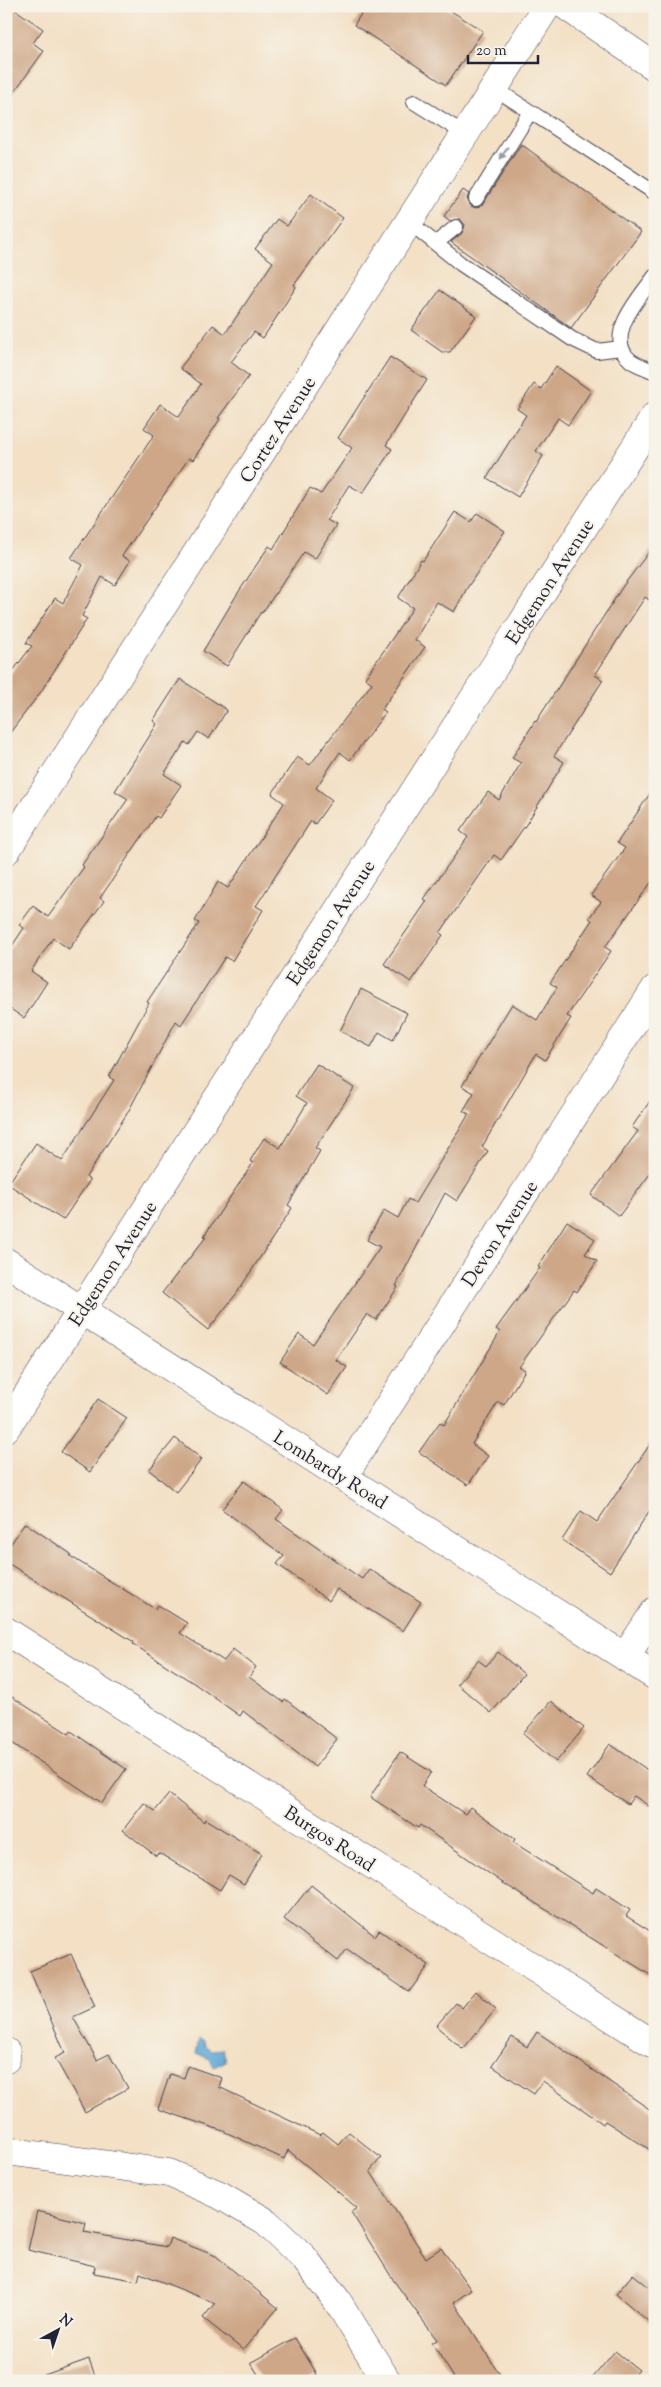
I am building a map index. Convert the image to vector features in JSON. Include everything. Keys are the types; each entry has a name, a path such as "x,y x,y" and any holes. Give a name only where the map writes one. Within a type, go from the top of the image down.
{"street":[{"name":"Cortez Avenue","path":"6,851 547,6"},
{"path":"566,6 655,67"},
{"name":"Edgemon Avenue","path":"6,1428 655,416"},
{"name":"Devon Avenue","path":"344,1477 655,989"},
{"name":"Lombardy Road","path":"6,1262 655,1676"},
{"path":"625,1657 655,1611"},
{"name":"Burgos Road","path":"6,1631 655,2044"},
{"path":"6,2052 6,2059"},
{"path":"6,2151 169,2173 220,2195 266,2222 304,2258 336,2298 387,2381"}],"lane":[{"path":"494,88 655,193"},
{"path":"414,102 465,134"},
{"path":"476,199 530,112"},
{"path":"409,222 462,264 572,339 597,351 621,348"},
{"path":"436,244 456,227"},
{"path":"655,276 626,318 620,334 621,348 631,361 655,372"}],"water":[{"path":"199,2039 204,2041 205,2046 211,2050 223,2049 226,2061 214,2067 210,2059 196,2053"}],"building":[{"path":"6,6 10,6 43,29 33,43 44,51 6,103"},
{"path":"366,6 443,6 483,31 446,85 354,25"},
{"path":"521,144 641,232 571,328 451,242 462,233 465,225 460,219 450,221 444,216 463,190 469,194 467,199 471,206 476,208 483,204"},
{"path":"311,194 343,218 294,285 296,287 263,338 254,332 231,362 249,376 218,418 220,419 193,460 189,458 122,556 130,561 115,585 102,577 82,616 87,619 40,693 6,738 6,680 32,646 26,643 55,598 63,603 83,565 71,558 154,435 144,428 160,404 179,417 201,384 180,368 213,325 225,334 273,262 255,249 277,219 287,226"},
{"path":"440,290 476,316 450,352 442,352 411,330"},
{"path":"390,357 427,380 386,445 392,449 363,493 349,485 327,520 336,525 315,559 304,552 261,612 227,666 203,651 236,596 269,546 273,549 310,488 321,494 352,448 338,438"},
{"path":"556,366 591,391 568,425 558,418 536,451 543,456 518,497 487,478 526,415 517,409 534,384 541,389"},
{"path":"455,512 471,522 477,513 505,531 467,588 454,612 437,602 415,640 425,647 382,709 386,712 350,760 340,752 316,788 332,800 315,824 311,821 256,906 263,910 232,961 225,957 181,1025 176,1021 128,1112 86,1177 90,1180 63,1220 8,1184 36,1143 62,1161 114,1080 109,1077 149,1003 147,1002 199,923 195,921 218,882 228,888 284,803 272,794 297,757 310,765 372,683 365,678 413,608 398,598 421,560 423,561"},
{"path":"655,544 655,604 645,597 595,675 603,680 554,756 564,762 527,823 501,860 494,855 440,933 443,935 411,982 384,964 427,901 424,899 468,837 460,831 488,792 499,800 521,763 512,758 623,586"},
{"path":"180,679 227,710 209,739 198,732 189,745 185,742 164,774 181,785 159,818 156,816 100,898 104,901 69,949 53,938 31,971 47,982 24,1018 6,1006 6,955 24,928 19,925 33,906 48,917 84,867 82,865 128,799 115,791 157,724 153,721"},
{"path":"655,786 655,877 605,947 611,951 567,1016 571,1018 545,1060 536,1054 482,1147 488,1151 457,1201 445,1193 396,1286 398,1287 376,1320 367,1314 336,1360 347,1367 328,1395 280,1362 299,1334 313,1344 380,1247 367,1240 384,1210 398,1218 408,1199 415,1203 469,1114 463,1111 474,1093 462,1086 512,1004 537,1020 557,987 550,983 592,920 589,918 601,902 591,895 625,848 617,843"},
{"path":"361,989 407,1013 393,1040 379,1032 371,1047 340,1031"},
{"path":"317,1064 354,1088 315,1148 320,1151 288,1205 292,1208 237,1293 208,1330 162,1293 206,1237 204,1236 253,1163 250,1161 264,1138 280,1148 307,1103 296,1096"},
{"path":"655,1094 655,1167 619,1216 591,1195 638,1131 632,1127"},
{"path":"567,1221 595,1239 585,1254 597,1261 577,1292 574,1290 519,1367 525,1370 504,1405 498,1402 472,1444 488,1456 468,1485 419,1452 440,1422 444,1425 500,1332 496,1329 540,1268 538,1267"},
{"path":"98,1399 127,1418 90,1472 61,1452"},
{"path":"655,1437 655,1502 610,1572 562,1540 581,1511 597,1522"},
{"path":"175,1438 202,1459 176,1492 149,1470"},
{"path":"244,1481 283,1510 276,1519 362,1579 369,1569 421,1602 403,1631 337,1589 329,1601 277,1564 284,1556 222,1509"},
{"path":"25,1523 71,1554 70,1556 155,1609 158,1605 187,1623 180,1633 224,1661 233,1649 256,1667 249,1677 283,1702 285,1699 337,1739 315,1767 243,1711 240,1716 133,1644 134,1642 6,1562 6,1551"},
{"path":"498,1652 524,1674 491,1713 457,1684 478,1660 486,1666"},
{"path":"6,1693 69,1734 71,1731 126,1769 102,1803 6,1739"},
{"path":"551,1701 584,1728 556,1762 523,1734"},
{"path":"610,1744 655,1775 655,1810 634,1796 628,1804 587,1777"},
{"path":"400,1752 431,1772 422,1786 465,1814 470,1807 515,1839 513,1842 593,1893 596,1888 630,1910 626,1916 655,1934 655,1978 500,1881 420,1825 418,1828 370,1797"},
{"path":"169,1794 204,1822 205,1819 262,1854 244,1884 229,1875 220,1890 159,1853 156,1856 123,1830 144,1803 155,1811"},
{"path":"311,1885 375,1936 379,1930 429,1965 409,1992 347,1949 338,1961 284,1919"},
{"path":"71,1954 95,2007 73,2017 97,2060 109,2054 128,2088 85,2112 55,2058 65,2053 30,1971"},
{"path":"476,1991 496,2009 463,2049 436,2026 456,2003 462,2008"},
{"path":"537,2032 655,2113 655,2153 605,2121 603,2124 543,2081 534,2094 492,2066 512,2037 527,2047"},
{"path":"188,2066 222,2078 219,2087 320,2135 323,2132 338,2144 349,2132 381,2158 370,2171 426,2258 441,2248 471,2290 454,2302 504,2381 456,2381 432,2343 437,2340 394,2281 351,2212 357,2208 288,2150 284,2159 223,2131 158,2109 170,2074 184,2078"},
{"path":"37,2211 86,2223 84,2232 167,2247 170,2238 216,2256 278,2308 243,2350 203,2318 215,2303 140,2273 138,2281 94,2273 95,2266 28,2250"},
{"path":"633,2274 655,2292 655,2327 616,2294"},
{"path":"295,2338 317,2374 306,2381 262,2381 251,2363"},
{"path":"615,2351 639,2370 630,2381 590,2381"},
{"path":"89,2359 97,2381 37,2381 36,2378"}]}
